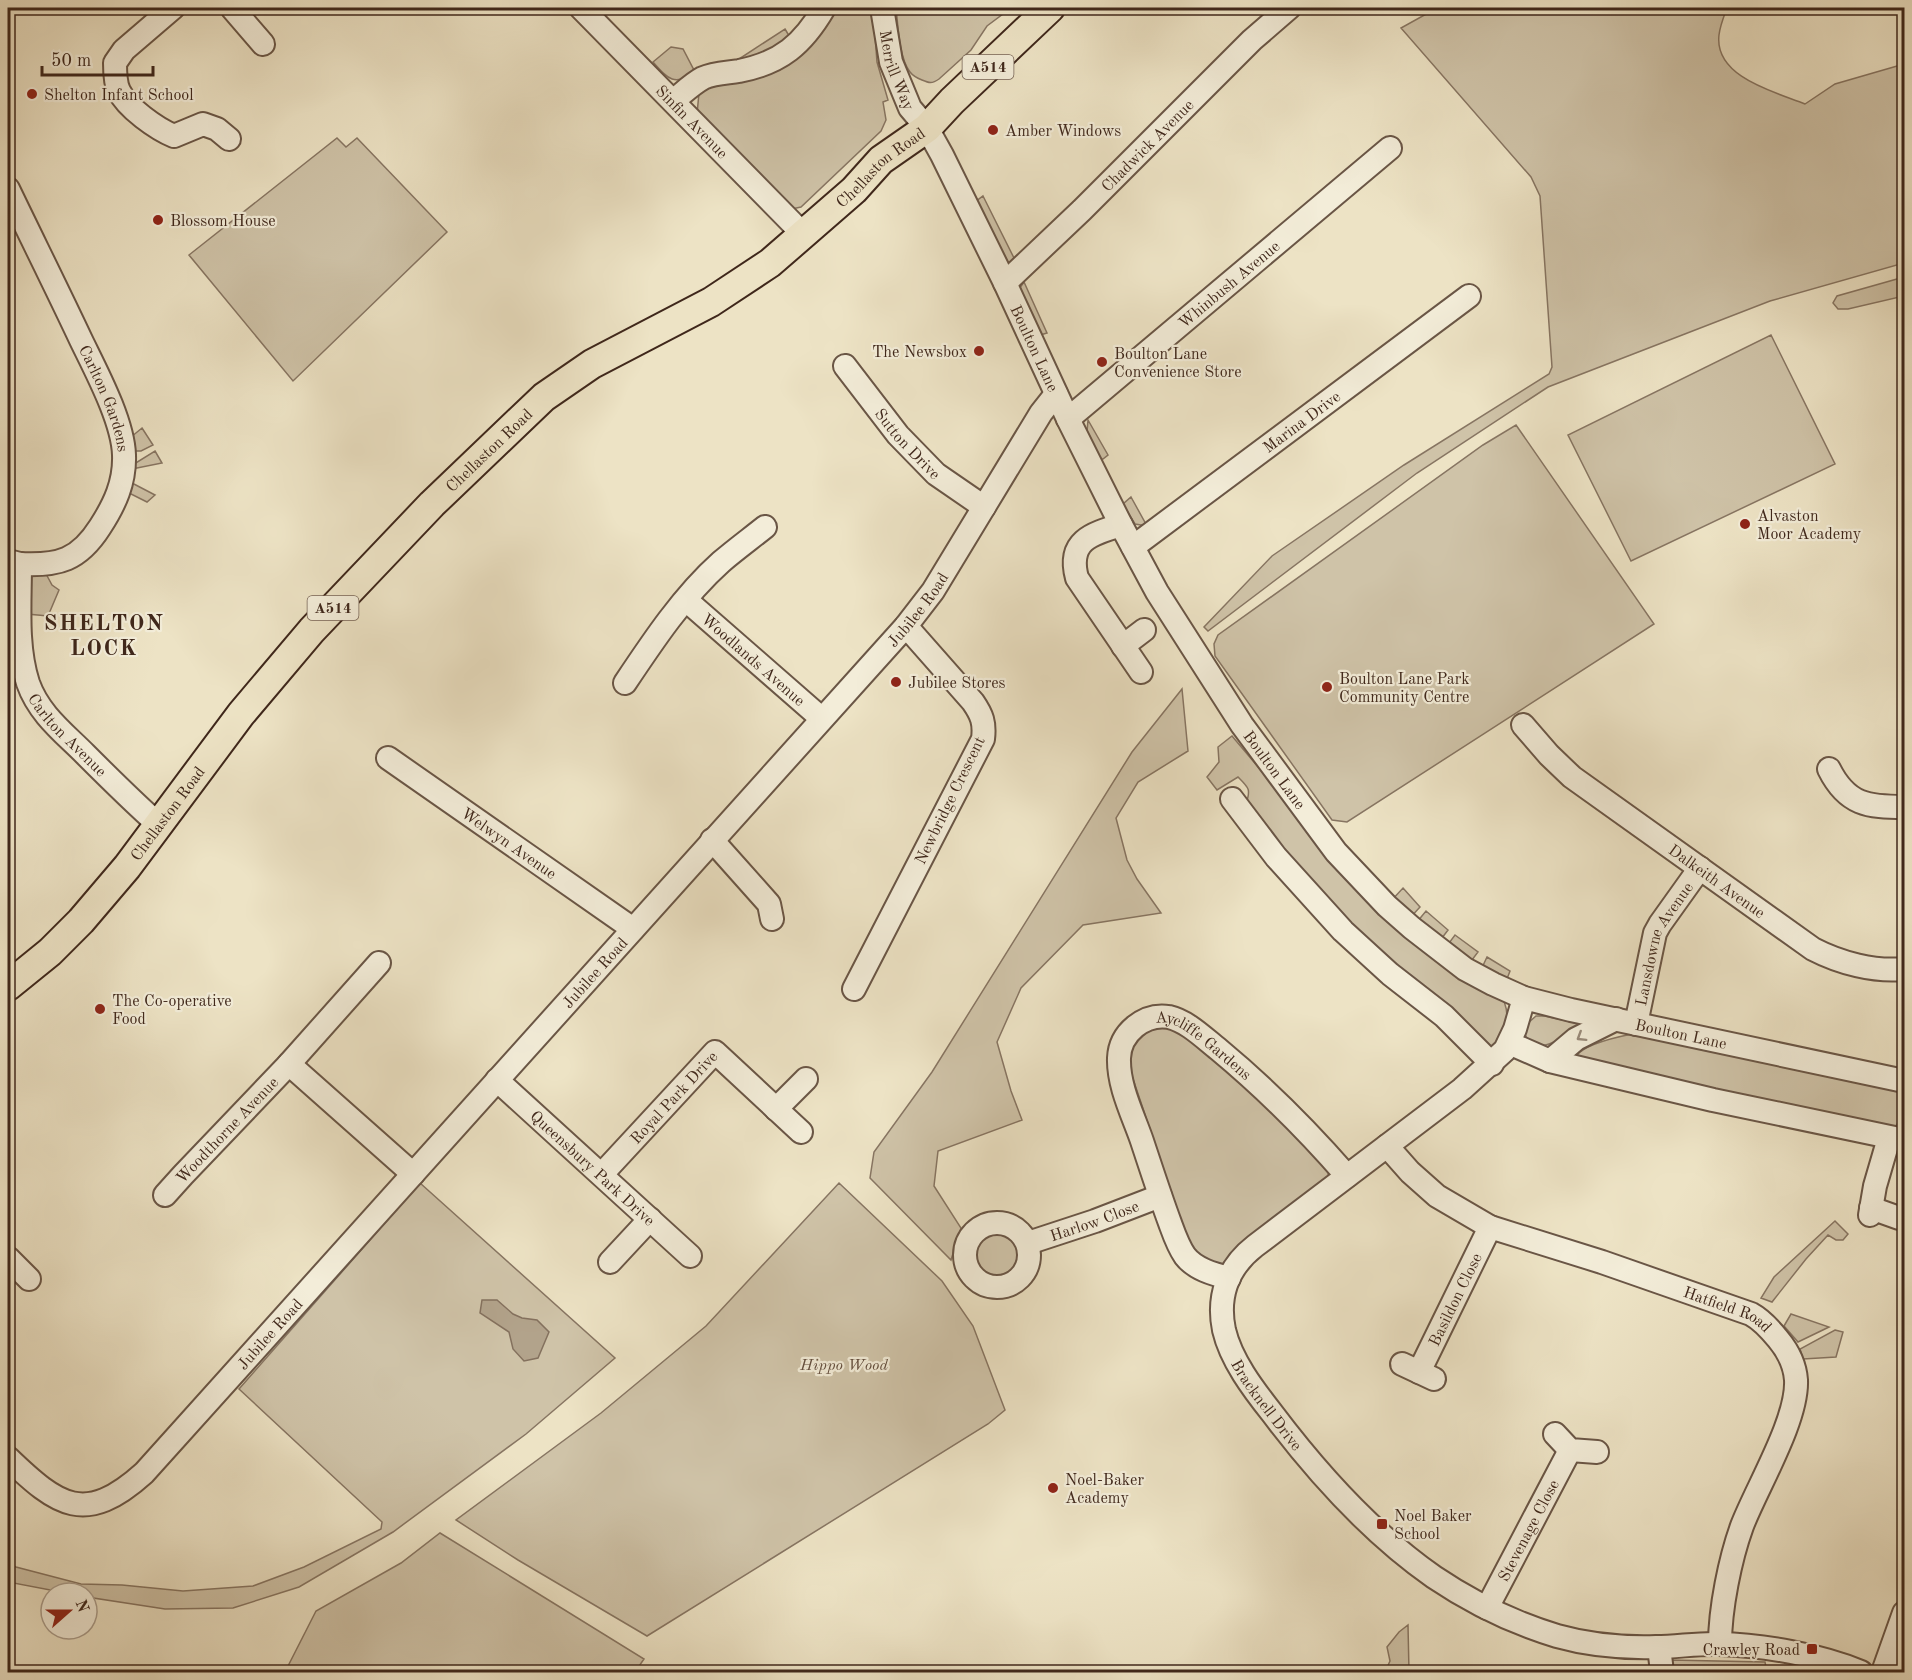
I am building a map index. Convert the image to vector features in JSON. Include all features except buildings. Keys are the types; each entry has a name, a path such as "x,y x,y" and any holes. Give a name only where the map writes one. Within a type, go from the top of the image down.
{"main road":[{"name":"Chellaston Road","path":"8,986 50,952 81,921 127,867 241,714 312,630 432,504 544,398 592,364 665,328 719,297 770,262 854,190 881,160 927,128 952,101 1050,8"}],"street":[{"path":"173,8 124,50 115,63 119,91 141,116 162,131 174,136 203,124 217,129 229,139"},
{"path":"232,8 263,44"},
{"name":"Sinfin Avenue","path":"581,8 803,234"},
{"path":"674,101 694,83 704,78 754,67 785,55 807,34 824,8"},
{"name":"Merrill Way","path":"882,8 891,62 910,108 927,128"},
{"name":"Chadwick Avenue","path":"1005,283 1082,210 1252,40 1289,8"},
{"name":"Boulton Lane","path":"927,128 1005,283 1068,419 1157,592 1210,677 1281,780 1336,852 1387,906 1427,941 1470,972 1524,998 1905,1081"},
{"name":"Whinbush Avenue","path":"1068,419 1390,148"},
{"name":"Carlton Gardens","path":"8,189 97,373 115,417 124,453 120,489 112,510 87,546 73,556 57,562 39,565 14,562"},
{"name":"Marina Drive","path":"1133,547 1469,296"},
{"name":"Sutton Drive","path":"845,366 898,435 936,474 984,507"},
{"name":"Jubilee Road","path":"8,1458 45,1491 59,1499 86,1505 118,1495 144,1473 906,626 933,591 1041,413 1056,394"},
{"path":"1121,525 1092,534 1084,539 1076,553 1075,565 1077,578 1141,672"},
{"name":"Woodlands Avenue","path":"626,683 650,645 686,600 720,563 765,527"},
{"name":"Carlton Avenue","path":"14,562 23,659 29,684 43,712 136,805 159,824"},
{"name":"Woodlands Avenue","path":"686,600 821,718"},
{"name":"Newbridge Crescent","path":"854,989 983,739 982,715 906,626"},
{"path":"1123,646 1144,630"},
{"name":"Dalkeith Avenue","path":"1523,725 1556,749 1568,774 1612,808 1813,949 1827,956 1883,970 1905,969"},
{"name":"Welwyn Avenue","path":"388,758 633,929"},
{"path":"1829,769 1836,783 1843,790 1864,804 1873,807 1905,807"},
{"path":"1232,799 1276,857 1343,931 1390,974 1444,1016 1492,1064"},
{"path":"712,840 769,904 772,919"},
{"name":"Lansdowne Avenue","path":"1626,1021 1655,933 1700,868"},
{"name":"Woodthorne Avenue","path":"165,1195 289,1064 379,963"},
{"path":"1524,998 1509,1043 1550,1061 1713,1100 1897,1139 1870,1211 1899,1218"},
{"name":"Aycliffe Gardens","path":"1229,1278 1202,1269 1186,1257 1160,1196 1125,1091 1119,1059 1123,1040 1139,1023 1155,1017 1170,1017 1188,1026 1250,1075 1309,1132 1347,1176"},
{"path":"1550,1061 1576,1039 1626,1021"},
{"name":"Bracknell Drive","path":"1509,1043 1492,1064 1462,1089 1236,1263 1225,1288 1222,1313 1226,1338 1237,1360 1257,1394 1284,1430 1350,1505 1432,1575 1487,1608 1558,1636 1613,1647 1720,1644 1778,1662 1821,1659 1861,1672"},
{"name":"Royal Park Drive","path":"602,1174 715,1052 801,1132"},
{"name":"Woodthorne Avenue","path":"289,1064 413,1174"},
{"path":"776,1109 806,1078"},
{"name":"Queensbury Park Drive","path":"497,1080 690,1256"},
{"name":"Hatfield Road","path":"1387,1146 1410,1172 1437,1196 1490,1227 1602,1262 1751,1314 1772,1331 1783,1345 1791,1359 1796,1379 1795,1395 1787,1423 1742,1528 1720,1627 1720,1644"},
{"name":"Harlow Close","path":"1028,1243 1160,1196"},
{"path":"610,1262 650,1219"},
{"name":"Basildon Close","path":"1418,1372 1490,1227"},
{"path":"8,1258 29,1279"},
{"path":"1555,1434 1570,1450 1597,1452"},
{"name":"Stevenage Close","path":"1487,1608 1570,1450"},
{"path":"1883,1672 1905,1613"},
{"path":"1659,1647 1662,1672"}],"green space":[{"path":"833,8 873,8 877,62 888,100 883,102 886,120 881,131 801,207 787,210 697,114 699,93 705,86 735,75"},
{"path":"896,8 1011,8 987,26 971,50 939,79 930,82 914,76 906,66"},
{"path":"1437,8 1727,8 1719,35 1720,50 1726,62 1749,81 1805,104 1835,84 1904,64 1904,263 1770,301 1548,387 1417,473 1208,631 1204,627 1272,556 1404,465 1549,374 1552,367 1540,196 1531,177 1401,28"},
{"path":"785,29 794,44 744,66 739,59"},
{"path":"671,47 683,49 696,74 677,80 668,77 658,68 653,62"},
{"path":"337,138 346,147 357,138 447,232 293,381 189,255"},
{"path":"983,196 1015,260 1009,264 975,202"},
{"path":"1904,277 1904,296 1848,309 1838,309 1833,303 1837,296"},
{"path":"1024,282 1047,333 1040,335 1019,289"},
{"path":"1771,335 1835,464 1631,561 1568,435"},
{"path":"1088,420 1108,455 1103,459 1100,459 1087,432"},
{"path":"1516,425 1654,624 1347,822 1332,820 1215,656 1214,644 1218,635 1483,445"},
{"path":"142,428 153,445 141,451 131,451 131,437"},
{"path":"155,451 162,463 132,469 134,464"},
{"path":"132,483 155,495 147,502 129,493 128,484"},
{"path":"1131,497 1147,526 1135,524 1123,504"},
{"path":"45,572 52,585 59,590 48,616 27,614 29,575"},
{"path":"1182,689 1188,751 1138,782 1116,818 1127,860 1137,879 1161,913 1083,925 1021,988 997,1042 1022,1120 938,1151 934,1186 961,1228 951,1260 870,1178 874,1152 932,1072 1132,752"},
{"path":"1232,736 1280,793 1504,1001 1507,1014 1506,1026 1493,1047 1488,1046 1346,926 1246,804 1248,789 1238,777 1217,790 1207,777 1219,762 1218,747"},
{"path":"1403,888 1420,907 1409,919 1391,901"},
{"path":"1426,911 1448,930 1439,942 1417,922"},
{"path":"1455,935 1478,952 1469,964 1446,947"},
{"path":"1487,957 1510,971 1505,984 1480,972"},
{"path":"1536,1016 1580,1024 1551,1043 1543,1046 1535,1045 1529,1041 1524,1032 1527,1024"},
{"path":"1173,1025 1227,1066 1329,1169 1324,1184 1223,1266 1205,1264 1188,1242 1129,1067 1129,1050 1146,1031"},
{"path":"1632,1034 1901,1092 1903,1106 1901,1116 1894,1128 1878,1129 1576,1056 1586,1048"},
{"path":"420,1183 615,1358 526,1434 393,1532 299,1587 233,1608 165,1609 99,1599 99,1584 183,1591 253,1586 304,1567 381,1529 382,1522 239,1389"},
{"name":"Hippo Wood","path":"839,1183 942,1281 973,1326 1005,1410 988,1424 647,1636 518,1560 456,1520 601,1413 706,1326"},
{"path":"1835,1221 1848,1234 1843,1240 1836,1240 1828,1235 1772,1302 1761,1298 1774,1277"},
{"path":"992,1228 1002,1228 1016,1236 1022,1245 1024,1255 1022,1265 1016,1274 1002,1282 992,1282 975,1270 970,1260 970,1250 982,1233"},
{"path":"1791,1314 1829,1327 1798,1342 1784,1326"},
{"path":"1835,1330 1843,1332 1836,1357 1803,1359 1800,1349"},
{"path":"440,1533 644,1659 635,1672 285,1672 316,1611 401,1563"},
{"path":"8,1563 70,1581 39,1581 39,1588 8,1582"},
{"path":"1408,1625 1409,1672 1385,1672 1390,1661 1387,1647"},
{"path":"1670,1660 1765,1662 1767,1672 1668,1672"}],"shaded area":[{"path":"482,1300 497,1300 513,1314 537,1320 549,1332 538,1358 524,1361 513,1349 509,1332 480,1313"}],"place":[{"name":"Shelton Infant School","path":"32,94"},
{"name":"Amber Windows","path":"993,130"},
{"name":"Blossom House","path":"158,220"},
{"name":"The Newsbox","path":"979,351"},
{"name":"Boulton Lane Convenience Store","path":"1102,362"},
{"name":"Alvaston Moor Academy","path":"1745,524"},
{"name":"Jubilee Stores","path":"896,682"},
{"name":"Boulton Lane Park Community Centre","path":"1327,687"},
{"name":"The Co-operative Food","path":"100,1009"},
{"name":"Noel-Baker Academy","path":"1053,1488"},
{"name":"Noel Baker School","path":"1382,1524"},
{"name":"Crawley Road","path":"1812,1649"}],"district":[{"name":"SHELTON LOCK","path":"104,634"}]}
